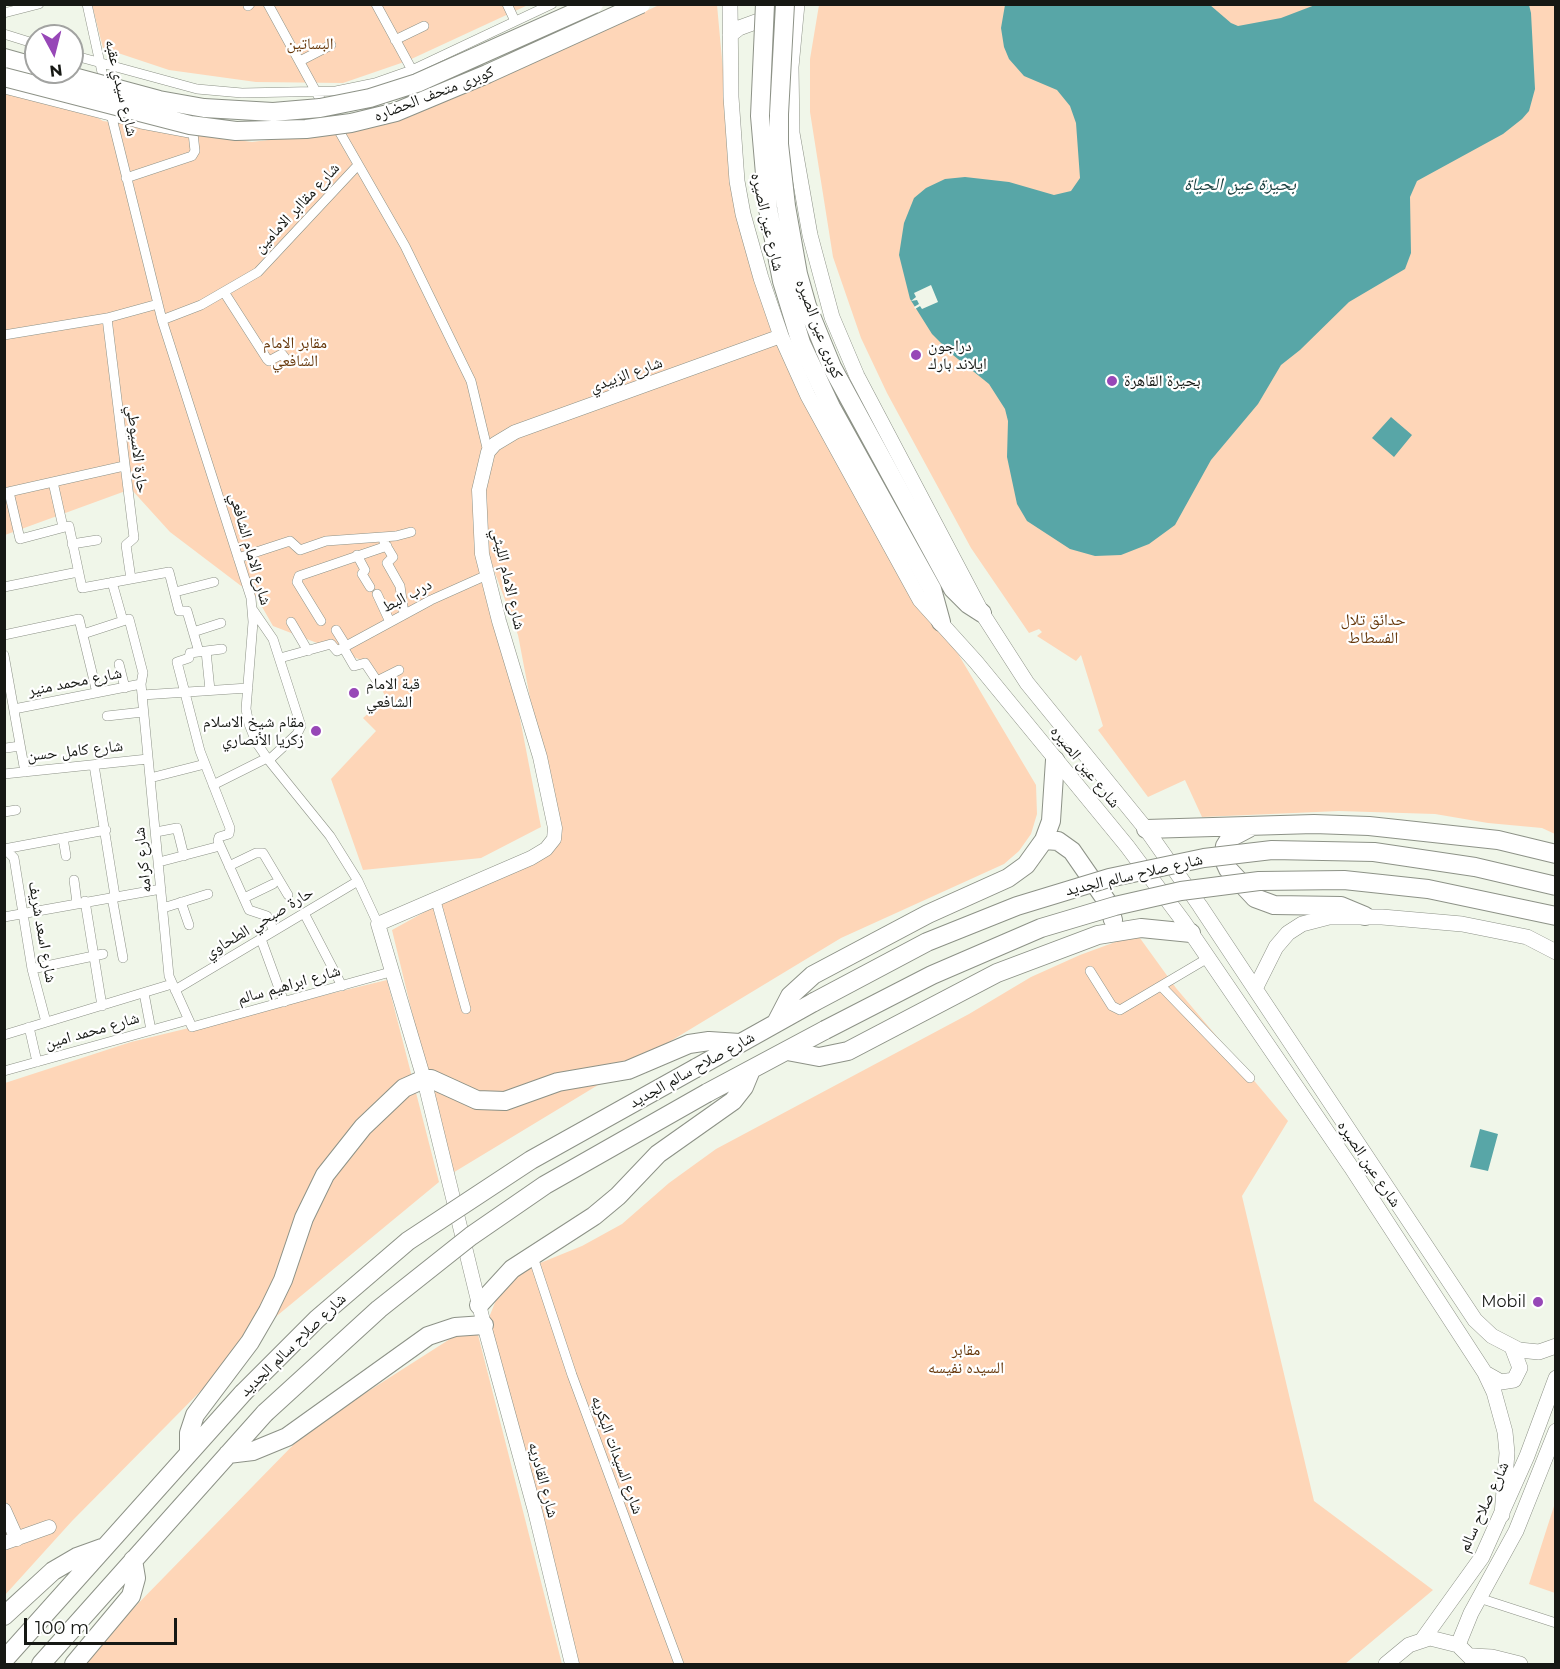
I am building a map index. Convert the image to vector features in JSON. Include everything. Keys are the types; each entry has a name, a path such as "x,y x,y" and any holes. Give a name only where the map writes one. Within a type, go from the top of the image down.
{"highway":[{"name":"كوبرى متحف الحضاره","path":"84,80 151,98 204,108 261,112 320,108 370,98 417,83 594,4"},
{"name":"كوبرى متحف الحضاره","path":"4,77 190,125 236,131 306,129 351,123 396,112 642,4"},
{"name":"كوبرى عين الصيره","path":"765,4 760,95 761,146 774,245 791,314 826,398 932,589 941,622"},
{"name":"كوبرى عين الصيره","path":"785,4 779,144 791,241 807,306 832,367 948,580 960,597 982,613"},
{"path":"4,58 24,64"},
{"path":"776,1023 790,996 813,975 928,914 1008,878 1026,865 1044,840 1053,810 1055,760"},
{"path":"1146,829 1332,824 1388,827 1498,840 1556,854"},
{"path":"1254,826 1230,838 1225,846 1223,858 1228,869 1255,898 1274,905 1341,906 1365,916"},
{"path":"1044,840 1058,841 1072,851 1108,903 1114,931"},
{"name":"شارع صلاح سالم الجديد","path":"4,1660 243,1393 317,1319 408,1241 531,1160 814,1002 927,942 1017,906 1109,878 1215,856 1306,849 1374,852 1475,867 1556,886"},
{"name":"شارع صلاح سالم الجديد","path":"40,1665 265,1413 372,1315 471,1236 545,1185 707,1093 932,975 1041,928 1115,906 1181,891 1259,881 1344,880 1428,889 1556,916"},
{"path":"787,1051 819,1057 848,1051 997,973 1053,950 1114,931 1148,928 1191,933"},
{"path":"189,1453 189,1433 195,1415 250,1342 268,1311 283,1280 304,1218 325,1175 349,1142 404,1088 424,1079 439,1082 477,1100 495,1102 558,1082 628,1070 689,1044 709,1041 740,1043"},
{"path":"479,1305 502,1277 532,1254 600,1211 658,1154 733,1101 744,1087 751,1070"},
{"path":"228,1454 254,1451 287,1437 428,1336 455,1327 484,1325"},
{"path":"4,1616 53,1571 77,1557 104,1548"},
{"path":"74,1665 131,1596 136,1578 133,1560"}],"main road":[{"name":"شارع عين الصيره","path":"730,4 737,181 761,278 781,336 808,396 914,590 964,646 1126,846 1191,933 1351,1167 1485,1373 1494,1392 1505,1432 1502,1515"},
{"name":"شارع عين الصيره","path":"797,4 793,29 790,100 796,164 810,235 832,317 853,366 982,613 1027,683 1146,829 1475,1320 1492,1336 1512,1347 1539,1352 1556,1346"},
{"path":"730,31 761,20 784,24 793,29"},
{"path":"737,181 764,186 789,174 796,164"},
{"path":"1255,989 1276,947 1295,928 1329,917 1365,916 1435,921 1488,928 1527,937 1556,952"},
{"path":"1485,1373 1501,1382 1514,1380 1520,1368 1512,1347"},
{"name":"شارع صلاح سالم","path":"1423,1639 1429,1627 1467,1581 1502,1515 1556,1378"},
{"path":"1458,1645 1479,1598 1516,1531 1556,1431"},
{"path":"1386,1665 1409,1645 1423,1639 1444,1639 1458,1645 1475,1660 1492,1657 1520,1665"}],"street":[{"path":"4,13 39,4"},
{"name":"شارع سيدي عقبه","path":"87,4 126,178"},
{"name":"شارع الامام الليثي","path":"268,4 405,246 471,381 488,452 478,490 478,512 487,575 540,757 555,828 554,839 546,849 531,858 436,901 378,924"},
{"path":"376,4 412,70"},
{"path":"507,4 515,21"},
{"path":"84,58 197,89 242,93 353,89 412,70 515,21 538,7 552,4"},
{"path":"4,89 112,117 193,133 272,136 338,129 403,114 445,99 648,4"},
{"path":"721,4 730,31"},
{"path":"395,40 424,26"},
{"path":"4,34 24,40"},
{"path":"300,61 331,45"},
{"path":"126,178 192,156 195,151 193,133"},
{"name":"شارع مقاابر الامامين","path":"162,320 224,292 272,260 358,165"},
{"name":"شارع الامام الشافعي","path":"126,178 162,320 238,558 252,610 246,709 249,724 256,742 330,836 358,881 378,924 394,971 424,1079"},
{"path":"224,292 267,359 269,361 282,354 289,363"},
{"path":"4,335 107,318 158,304"},
{"name":"حارة الاسيوطي","path":"107,318 134,538 126,545 131,579"},
{"name":"شارع الزبيدي","path":"488,452 495,444 515,432 781,336"},
{"path":"124,466 7,492 20,539 69,526 82,588 169,572 179,611 187,611 193,632 203,652 210,690"},
{"path":"53,482 63,527"},
{"path":"321,621 297,582 299,576 411,532"},
{"path":"72,544 96,540"},
{"path":"238,558 290,541 300,550 326,541 384,542"},
{"path":"384,542 393,558 387,563 400,586 404,614"},
{"path":"357,555 365,570 362,574 374,590 390,622"},
{"path":"4,586 78,572"},
{"name":"درب البط","path":"280,658 331,644 336,651 465,583 487,575"},
{"path":"83,634 123,621 112,582"},
{"path":"175,592 214,582"},
{"path":"213,785 268,759 297,734 301,726 273,639 252,610"},
{"path":"4,635 78,618 97,693"},
{"name":"شارع كرامه","path":"123,621 129,619 143,673 141,684 148,759 173,987 190,1024"},
{"path":"291,622 308,651"},
{"path":"193,632 221,623"},
{"path":"336,630 354,666 365,663 377,681 399,670"},
{"path":"222,649 189,654 189,659 177,661 205,764 230,828 229,834 218,839 220,846 251,912 267,916 274,931"},
{"path":"4,656 25,772"},
{"path":"119,664 125,688"},
{"name":"شارع محمد منير","path":"4,716 14,711 141,684"},
{"name":"شارع محمد منير","path":"142,695 248,688"},
{"path":"107,716 144,712"},
{"path":"6,748 20,746"},
{"name":"شارع كامل حسن","path":"4,774 148,759"},
{"path":"150,778 205,764"},
{"path":"94,765 106,830 123,958"},
{"path":"4,812 16,810"},
{"path":"156,832 177,828 184,856"},
{"path":"5,849 106,830"},
{"path":"63,838 66,856"},
{"path":"159,862 220,846"},
{"name":"شارع اسعد شريف","path":"5,849 14,858 32,969 46,1022"},
{"path":"229,866 256,853 262,853 288,895"},
{"path":"74,880 98,955 102,1006"},
{"name":"حارة صبحي الطحاوي","path":"5,1034 144,993 173,987 261,939 358,881"},
{"path":"244,898 273,884"},
{"path":"4,917 161,889"},
{"path":"163,908 208,894"},
{"path":"436,901 465,1009"},
{"path":"181,902 189,925"},
{"path":"304,913 342,986"},
{"path":"261,939 284,1002"},
{"path":"32,969 98,955"},
{"path":"1090,971 1117,1010 1124,1009 1208,958"},
{"name":"شارع ابراهيم سالم","path":"190,1024 284,1002 394,971"},
{"path":"1161,986 1250,1078"},
{"path":"144,993 151,1030"},
{"path":"4,1023 5,1034"},
{"name":"شارع محمد امين","path":"4,1071 151,1030 190,1024"},
{"path":"29,1027 36,1062"},
{"name":"شارع القادريه","path":"424,1079 484,1325 535,1510 572,1665"},
{"name":"شارع السيدات البكريه","path":"532,1254 572,1375 679,1665"},
{"path":"4,1510 10,1541 49,1527"},
{"path":"1479,1598 1556,1623"}],"green space":[{"name":"البساتين","path":"92,5 528,5 407,61 343,83 256,82 169,70 103,48"},
{"name":"مقابر الامام الشافعي","path":"659,5 717,5 725,92 772,332 503,433 474,481 541,827 481,858 363,870 331,779 376,731 363,718 386,698 369,663 273,626 257,598 170,532 131,489 5,535 5,84 72,102 103,121 252,142 324,133 629,19"},
{"name":"بحيرة القاهرة","path":"819,5 1555,5 1555,834 1542,828 1488,823 1435,814 1339,811 1202,817 1185,780 1148,797 1098,730 1103,726 1081,655 1076,661 1037,636 1042,632 1039,629 1029,633 971,548 887,393 861,338 833,257 810,112 810,59"},
{"path":"780,342 806,398 1036,785 1037,814 1031,834 1019,851 1004,864 841,938 451,1174 392,930 557,839 518,635 485,546 480,503 493,451 506,440"},
{"name":"مقابر السيده نفيسه","path":"1137,934 1176,988 1288,1121 1242,1196 1314,1501 1433,1590 1345,1664 578,1664 488,1320 496,1300 510,1282 528,1268 582,1246 622,1224 669,1183 716,1149 969,1014 1031,977 1080,955"},
{"path":"387,980 439,1182 267,1324 72,1521 5,1595 5,1083 131,1042"},
{"path":"475,1323 562,1664 79,1664 298,1440 331,1415"},
{"path":"1555,1503 1555,1593 1529,1584"}],"water":[{"name":"بحيرة عين الحياة","path":"1005,5 1210,5 1231,23 1238,26 1281,18 1315,5 1529,5 1531,13 1535,89 1529,111 1503,134 1417,181 1410,197 1411,253 1405,269 1349,302 1300,350 1281,365 1258,404 1211,460 1175,525 1149,544 1121,555 1095,556 1070,549 1027,521 1017,504 1007,457 1008,421 1005,409 989,384 953,355 932,334 910,299 899,255 904,223 914,198 926,188 945,179 965,177 1009,182 1054,195 1071,191 1080,178 1076,123 1070,106 1057,90 1024,76 1009,59 1004,47 1001,28"},
{"path":"1391,417 1412,435 1394,457 1372,438"},
{"path":"1480,1129 1498,1134 1488,1171 1470,1167"}],"pier":[{"path":"931,285 938,302 922,309 920,306 915,309 914,307 919,304 917,300 911,301 916,297 914,293"}],"place":[{"name":"دراجون ايلاند بارك","path":"916,355"},
{"name":"بحيرة القاهرة","path":"1112,381"},
{"name":"قبة الامام الشافعي","path":"354,693"},
{"name":"مقام شيخ الاسلام زكريا الأنصاري","path":"316,731"},
{"name":"Mobil","path":"1538,1302"}],"park label":[{"name":"حدائق تلال الفسطاط","path":"1373,629"}]}
